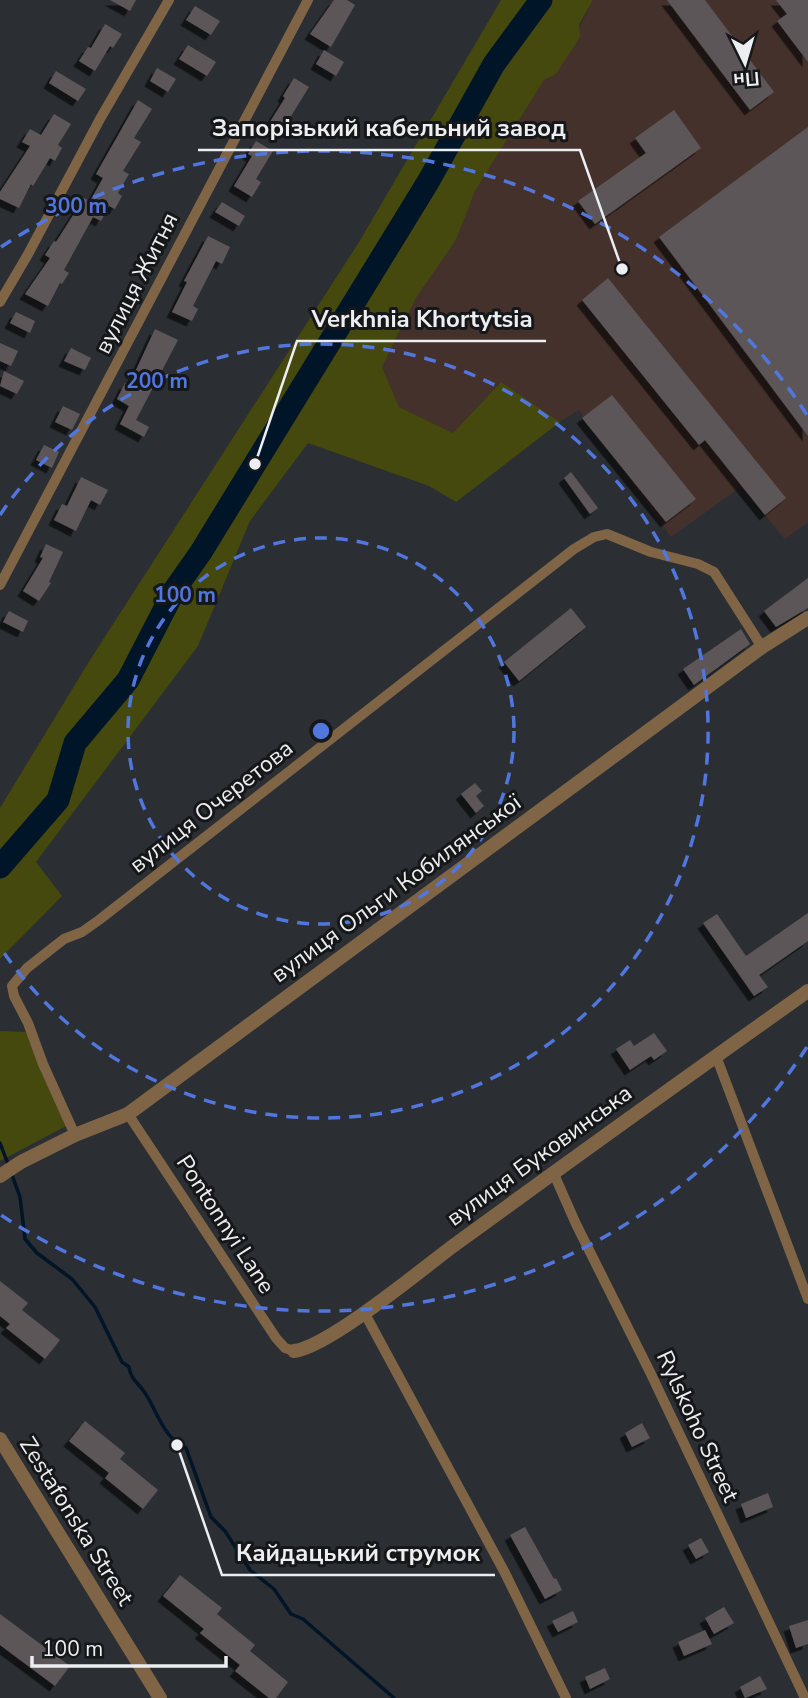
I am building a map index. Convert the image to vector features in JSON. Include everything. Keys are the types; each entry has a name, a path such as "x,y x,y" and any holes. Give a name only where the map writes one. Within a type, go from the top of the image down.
{"street":[{"path":"0,302 100,119 169,0"},
{"name":"вулиця Житня","path":"0,585 308,0"},
{"name":"вулиця Очеретова","path":"75,1135 28,1023 13,996 14,982 64,939 82,932 99,920 574,549 594,537 607,534 651,552 698,564 714,572 762,647"},
{"name":"вулиця Ольги Кобилянської","path":"0,1176 20,1162 75,1135 128,1114 762,647 808,618"},
{"name":"вулиця Буковинська","path":"294,1351 313,1346 364,1311 808,990"},
{"path":"716,1056 808,1299"},
{"name":"Pontonnyi Lane","path":"128,1114 276,1339 285,1348 294,1351"},
{"name":"Rylskoho Street","path":"554,1172 576,1224 650,1372 805,1698"},
{"path":"364,1311 505,1573 566,1698"},
{"name":"Zestafonska Street","path":"0,1439 160,1698"}],"shaded area":[{"path":"593,0 808,0 808,522 785,539 741,487 671,537 579,410 560,422 501,382 453,433 399,407 382,367 416,298 456,240 475,191 544,80 556,74"}],"green space":[{"path":"501,0 593,0 579,25 580,37 556,74 544,80 475,191 456,240 416,298 382,367 399,407 453,433 501,382 560,422 456,502 429,486 308,443 250,521 198,646 36,862 62,896 0,959 0,808 90,660 359,242"},
{"path":"0,1031 26,1032 68,1125 0,1161"}],"building":[{"path":"110,0 136,0 130,11"},
{"path":"334,0 347,0 355,5 331,47 310,34"},
{"path":"667,0 705,0 774,92 750,110"},
{"path":"776,0 808,0 808,62 777,21 787,14"},
{"path":"195,6 220,21 211,35 186,20"},
{"path":"105,24 122,34 113,48 110,46 95,71 79,61 88,47 91,48"},
{"path":"188,45 216,62 207,76 179,59"},
{"path":"324,50 344,62 336,76 316,64"},
{"path":"157,68 176,79 168,92 150,81"},
{"path":"56,71 86,89 78,101 49,83"},
{"path":"294,78 309,87 283,134 268,125"},
{"path":"138,100 152,109 134,138 141,142 123,171 129,174 118,193 122,196 115,209 109,206 101,221 93,217 64,270 69,273 62,284 60,283 48,306 25,294 50,258 45,255 77,209 74,207 80,196 90,201 103,178 96,174"},
{"path":"674,110 701,148 595,224 578,201 646,153 635,138"},
{"path":"54,114 71,124 58,145 62,148 55,161 50,158 33,186 31,184 19,208 0,199 0,192 30,146 22,142 30,129 41,135"},
{"path":"808,127 808,436 659,237"},
{"path":"256,141 273,151 256,179 261,182 252,197 234,186 252,156 248,154"},
{"path":"222,202 245,216 239,226 215,212"},
{"path":"208,236 230,247 222,264 216,261 193,306 198,309 192,321 172,312 187,282 184,281"},
{"path":"608,278 786,498 765,515 705,440 699,445 582,300"},
{"path":"16,312 35,321 30,333 10,323"},
{"path":"155,329 178,340 136,420 149,427 144,437 120,424 129,406 117,399 125,383 129,385"},
{"path":"0,343 18,351 11,366 0,361"},
{"path":"71,348 91,358 85,370 64,361"},
{"path":"4,371 24,381 17,394 0,386"},
{"path":"612,395 696,499 666,522 582,418"},
{"path":"63,406 80,414 72,430 55,422"},
{"path":"44,445 59,452 52,468 36,460"},
{"path":"571,472 598,508 590,514 564,478"},
{"path":"81,477 108,490 100,505 91,500 76,531 54,520 62,504 67,506"},
{"path":"46,544 63,552 49,582 51,583 39,601 23,591 43,558 40,557"},
{"path":"808,578 808,608 776,627 764,611"},
{"path":"571,608 586,627 519,681 504,662"},
{"path":"9,611 28,621 23,632 3,622"},
{"path":"741,629 750,644 694,685 683,669"},
{"path":"475,783 482,791 476,796 484,806 476,813 461,794"},
{"path":"808,913 808,941 759,975 768,987 754,996 703,923 717,914 746,956"},
{"path":"654,1033 667,1051 654,1060 651,1056 630,1070 616,1049 630,1040 634,1046"},
{"path":"0,1281 28,1303 22,1310 60,1340 45,1359 6,1328 10,1324 0,1316"},
{"path":"85,1421 125,1453 120,1459 158,1490 143,1509 105,1478 109,1473 69,1441"},
{"path":"642,1423 650,1438 632,1447 625,1433"},
{"path":"768,1493 773,1507 746,1518 741,1504"},
{"path":"525,1527 562,1590 545,1599 510,1535"},
{"path":"701,1538 709,1552 696,1559 688,1545"},
{"path":"180,1575 222,1608 217,1614 255,1645 250,1651 288,1682 276,1698 269,1698 235,1671 240,1665 200,1633 204,1629 163,1596"},
{"path":"724,1607 734,1623 714,1634 705,1618"},
{"path":"573,1611 578,1622 558,1632 552,1621"},
{"path":"0,1614 70,1666 55,1686 0,1645"},
{"path":"808,1620 808,1644 796,1648 789,1626"},
{"path":"705,1630 712,1644 684,1656 678,1642"},
{"path":"605,1668 610,1679 590,1689 585,1677"},
{"path":"760,1676 767,1689 745,1698 740,1687"}],"waterway":[{"path":"0,867 58,800 75,743 128,680 175,589 201,552 428,182 494,64 541,0"},
{"path":"0,1143 8,1164"},
{"path":"12,1175 20,1197 25,1239 37,1253 72,1279 95,1307 122,1362 129,1367 132,1377 143,1390 166,1431 178,1444 186,1448 211,1517 225,1531 250,1570 274,1589 291,1614 303,1619 394,1698"}],"place":[{"name":"Запорізький кабельний завод","path":"622,269"},
{"name":"Verkhnia Khortytsia","path":"255,464"},
{"name":"Кайдацький струмок","path":"177,1445"}]}
